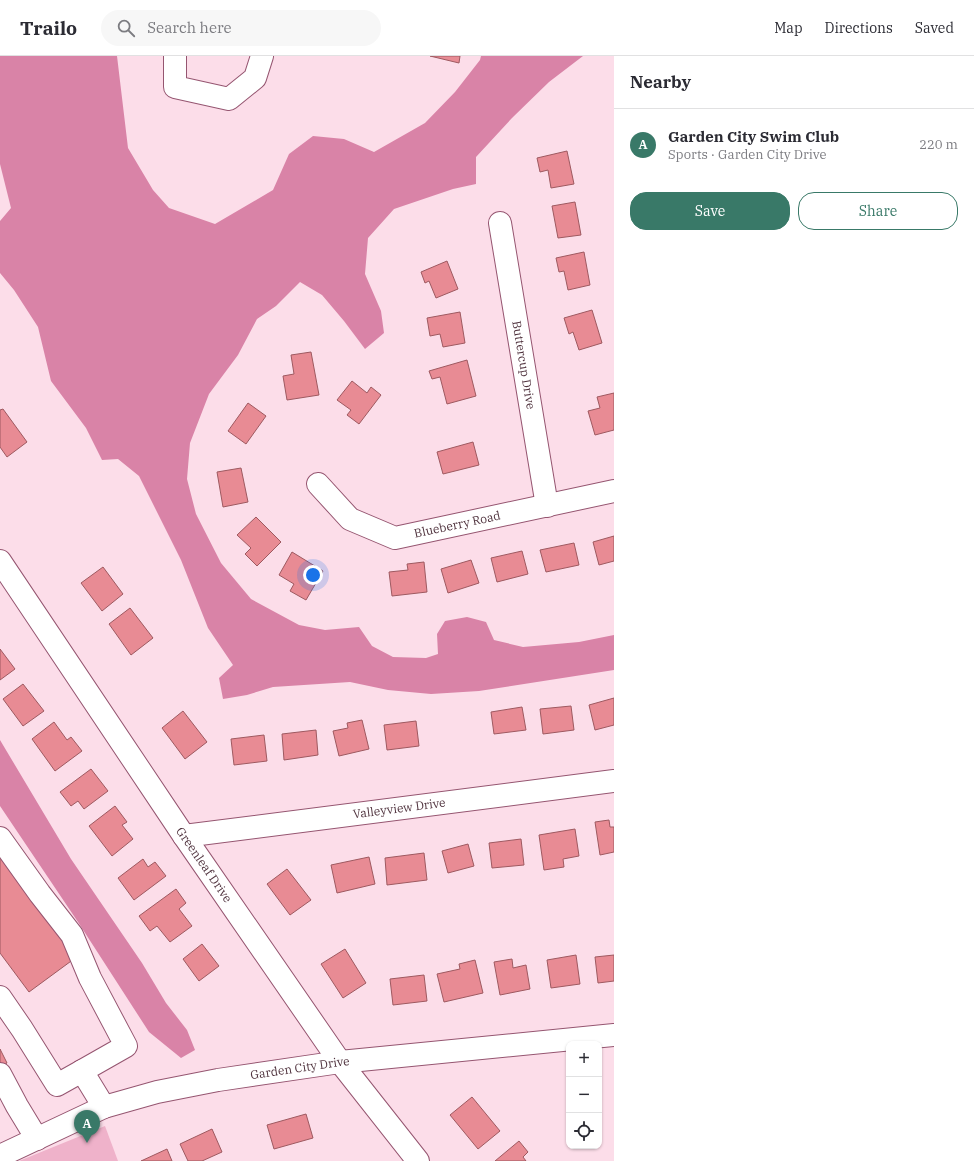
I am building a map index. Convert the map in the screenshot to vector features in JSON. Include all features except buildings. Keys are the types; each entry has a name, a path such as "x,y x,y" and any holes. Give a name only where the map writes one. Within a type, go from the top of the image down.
{"street":[{"path":"175,56 175,87 229,99 255,78 262,56"},
{"name":"Buttercup Drive","path":"500,223 547,506"},
{"name":"Blueberry Road","path":"318,484 350,519 395,538 614,491"},
{"name":"Greenleaf Drive","path":"0,561 184,836 340,1062 418,1161"},
{"name":"Valleyview Drive","path":"184,836 614,781"},
{"path":"0,838 40,894 72,934 90,978 126,1046 57,1085 0,997"},
{"name":"Garden City Drive","path":"0,1156 104,1107 157,1092 218,1080 340,1062 614,1035"},
{"path":"82,1071 104,1107"},
{"path":"0,1074 37,1139"}],"shaded area":[{"path":"0,56 117,56 128,148 153,190 169,208 215,224 273,190 289,154 313,136 344,139 374,152 425,123 455,92 480,60 481,56 583,56 549,82 512,118 476,157 476,184 453,189 394,209 368,238 365,274 381,311 384,333 365,349 322,295 300,282 276,306 257,319 238,355 209,394 190,443 187,479 196,514 221,563 251,599 299,625 325,630 359,627 372,646 393,657 426,658 438,654 437,634 445,621 467,617 486,622 494,640 523,647 579,642 614,635 614,670 479,691 431,694 388,690 350,682 273,687 247,695 223,699 219,678 233,665 208,628 181,560 139,476 118,459 102,460 86,428 51,381 38,327 14,290 0,273 0,221 11,208 0,164"},
{"path":"0,740 71,859 142,963 166,1003 187,1030 195,1050 181,1058 149,1032 78,922 0,806"},
{"path":"105,1126 118,1161 19,1161"}],"place":[{"name":"Garden City Swim Club","path":"87,1143"}]}
